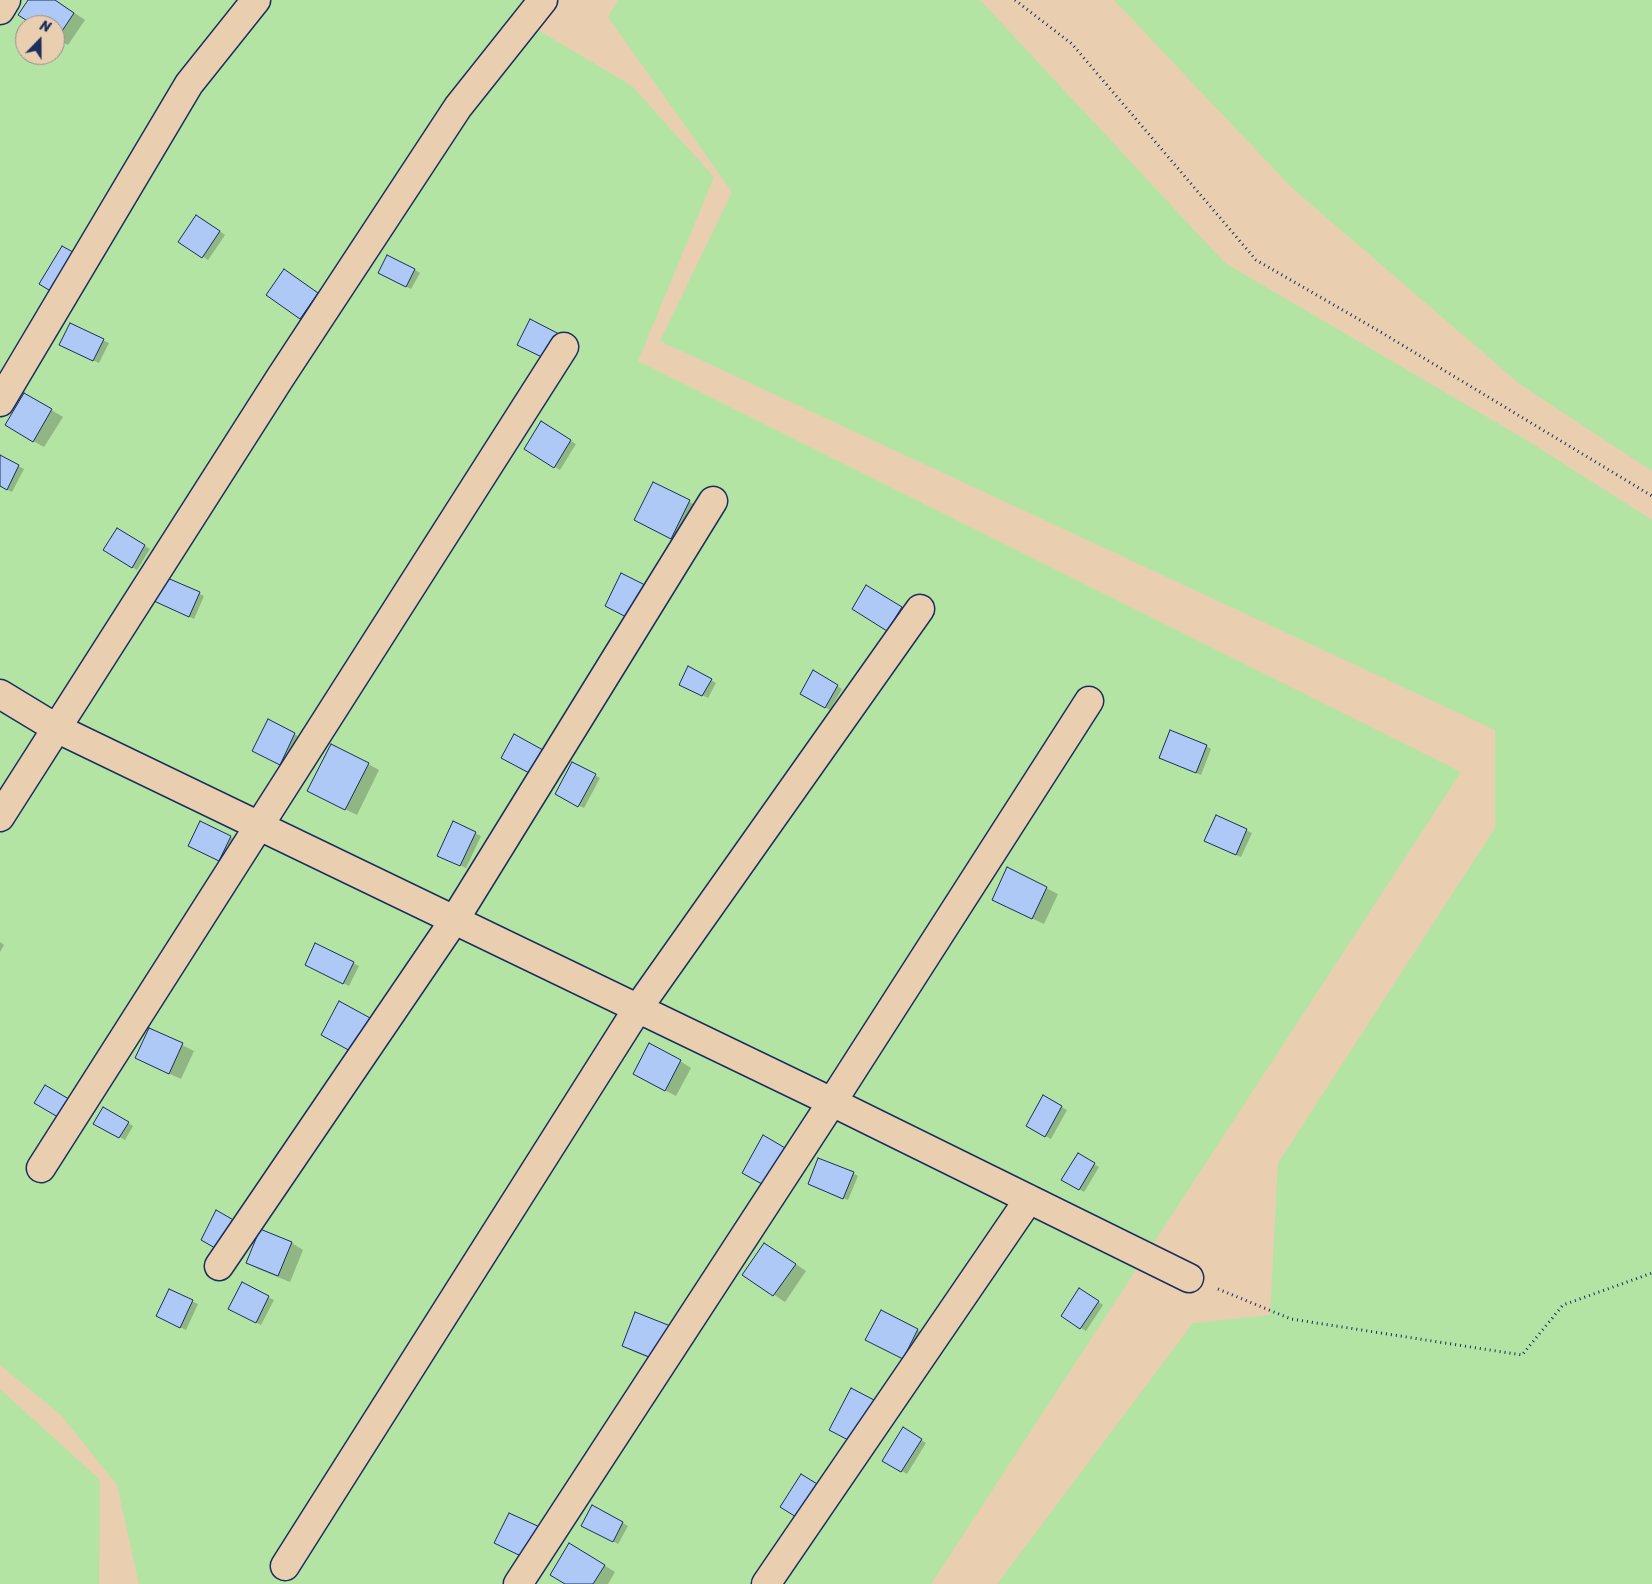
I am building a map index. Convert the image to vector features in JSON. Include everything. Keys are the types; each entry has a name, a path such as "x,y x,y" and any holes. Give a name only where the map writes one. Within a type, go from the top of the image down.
{"street":[{"path":"0,10 6,0"},
{"path":"0,402 190,84 256,0"},
{"path":"0,817 280,378 458,107 543,0"},
{"path":"41,1168 564,347"},
{"path":"219,1266 454,919 713,501"},
{"path":"285,1566 638,1008 920,609"},
{"path":"0,694 56,728 832,1102 1189,1278"},
{"path":"518,1584 832,1102 1089,701"},
{"path":"766,1584 1029,1199"}],"path":[{"path":"1015,0 1072,44 1256,260 1387,336 1652,496"},
{"path":"1189,1278 1291,1319 1522,1354 1563,1305 1652,1273"}],"green space":[{"path":"0,0 558,0 538,30 632,86 714,177 638,361 1461,772 931,1584 139,1584 117,1485 61,1415 0,1365"},
{"path":"618,0 981,1 1225,263 1528,441 1652,520 1652,1584 997,1584 1193,1323 1270,1315 1278,1163 1495,828 1495,730 660,341 732,192 608,17"},
{"path":"1114,0 1652,0 1652,471 1521,385 1292,188"},
{"path":"0,1389 100,1480 99,1584 0,1584"}],"building":[{"path":"28,0 55,0 74,13 65,26 65,15 18,15"},
{"path":"196,215 220,231 202,258 178,242"},
{"path":"62,246 80,256 57,295 39,284"},
{"path":"387,255 415,269 406,287 378,273"},
{"path":"284,269 318,293 300,319 266,295"},
{"path":"530,319 561,335 548,360 517,345"},
{"path":"70,323 104,339 93,361 59,345"},
{"path":"24,393 52,409 33,442 5,425"},
{"path":"541,421 571,440 554,468 524,449"},
{"path":"0,455 19,465 7,490 0,486"},
{"path":"653,482 690,500 671,539 634,520"},
{"path":"117,528 145,545 132,568 103,550"},
{"path":"621,573 647,586 630,619 605,606"},
{"path":"165,577 200,592 189,617 154,601"},
{"path":"866,585 902,607 887,631 852,609"},
{"path":"688,666 712,679 702,696 679,685"},
{"path":"813,670 838,685 825,708 800,694"},
{"path":"268,719 295,733 280,765 252,751"},
{"path":"1170,730 1207,745 1196,773 1159,758"},
{"path":"514,734 543,750 531,774 501,758"},
{"path":"331,744 369,763 345,810 307,791"},
{"path":"572,762 596,774 578,807 555,794"},
{"path":"1216,815 1247,829 1236,855 1204,841"},
{"path":"200,821 231,836 219,861 188,846"},
{"path":"453,821 476,832 460,866 437,856"},
{"path":"1007,867 1047,887 1032,919 992,900"},
{"path":"315,943 354,962 343,984 305,965"},
{"path":"339,1001 372,1019 354,1053 321,1035"},
{"path":"149,1028 183,1043 169,1074 135,1058"},
{"path":"649,1043 681,1060 665,1091 633,1074"},
{"path":"45,1085 74,1102 63,1120 34,1103"},
{"path":"1043,1095 1062,1106 1045,1137 1026,1126"},
{"path":"103,1107 129,1122 119,1138 93,1124"},
{"path":"763,1135 792,1152 771,1189 742,1173"},
{"path":"1078,1153 1095,1163 1079,1190 1061,1180"},
{"path":"818,1158 854,1172 843,1199 808,1184"},
{"path":"216,1210 237,1222 222,1252 201,1240"},
{"path":"260,1229 292,1242 278,1276 246,1263"},
{"path":"764,1243 796,1264 773,1296 742,1275"},
{"path":"242,1282 269,1296 256,1323 228,1309"},
{"path":"1079,1288 1099,1301 1080,1329 1061,1316"},
{"path":"169,1289 193,1300 180,1328 156,1316"},
{"path":"881,1310 918,1329 903,1359 865,1340"},
{"path":"635,1312 673,1327 659,1361 622,1346"},
{"path":"851,1388 876,1401 854,1443 829,1430"},
{"path":"903,1427 922,1439 901,1472 882,1461"},
{"path":"801,1474 822,1487 801,1520 780,1507"},
{"path":"592,1505 623,1522 613,1542 581,1526"},
{"path":"509,1513 542,1528 527,1559 494,1543"},
{"path":"569,1543 605,1565 593,1584 565,1584 550,1575"}]}
